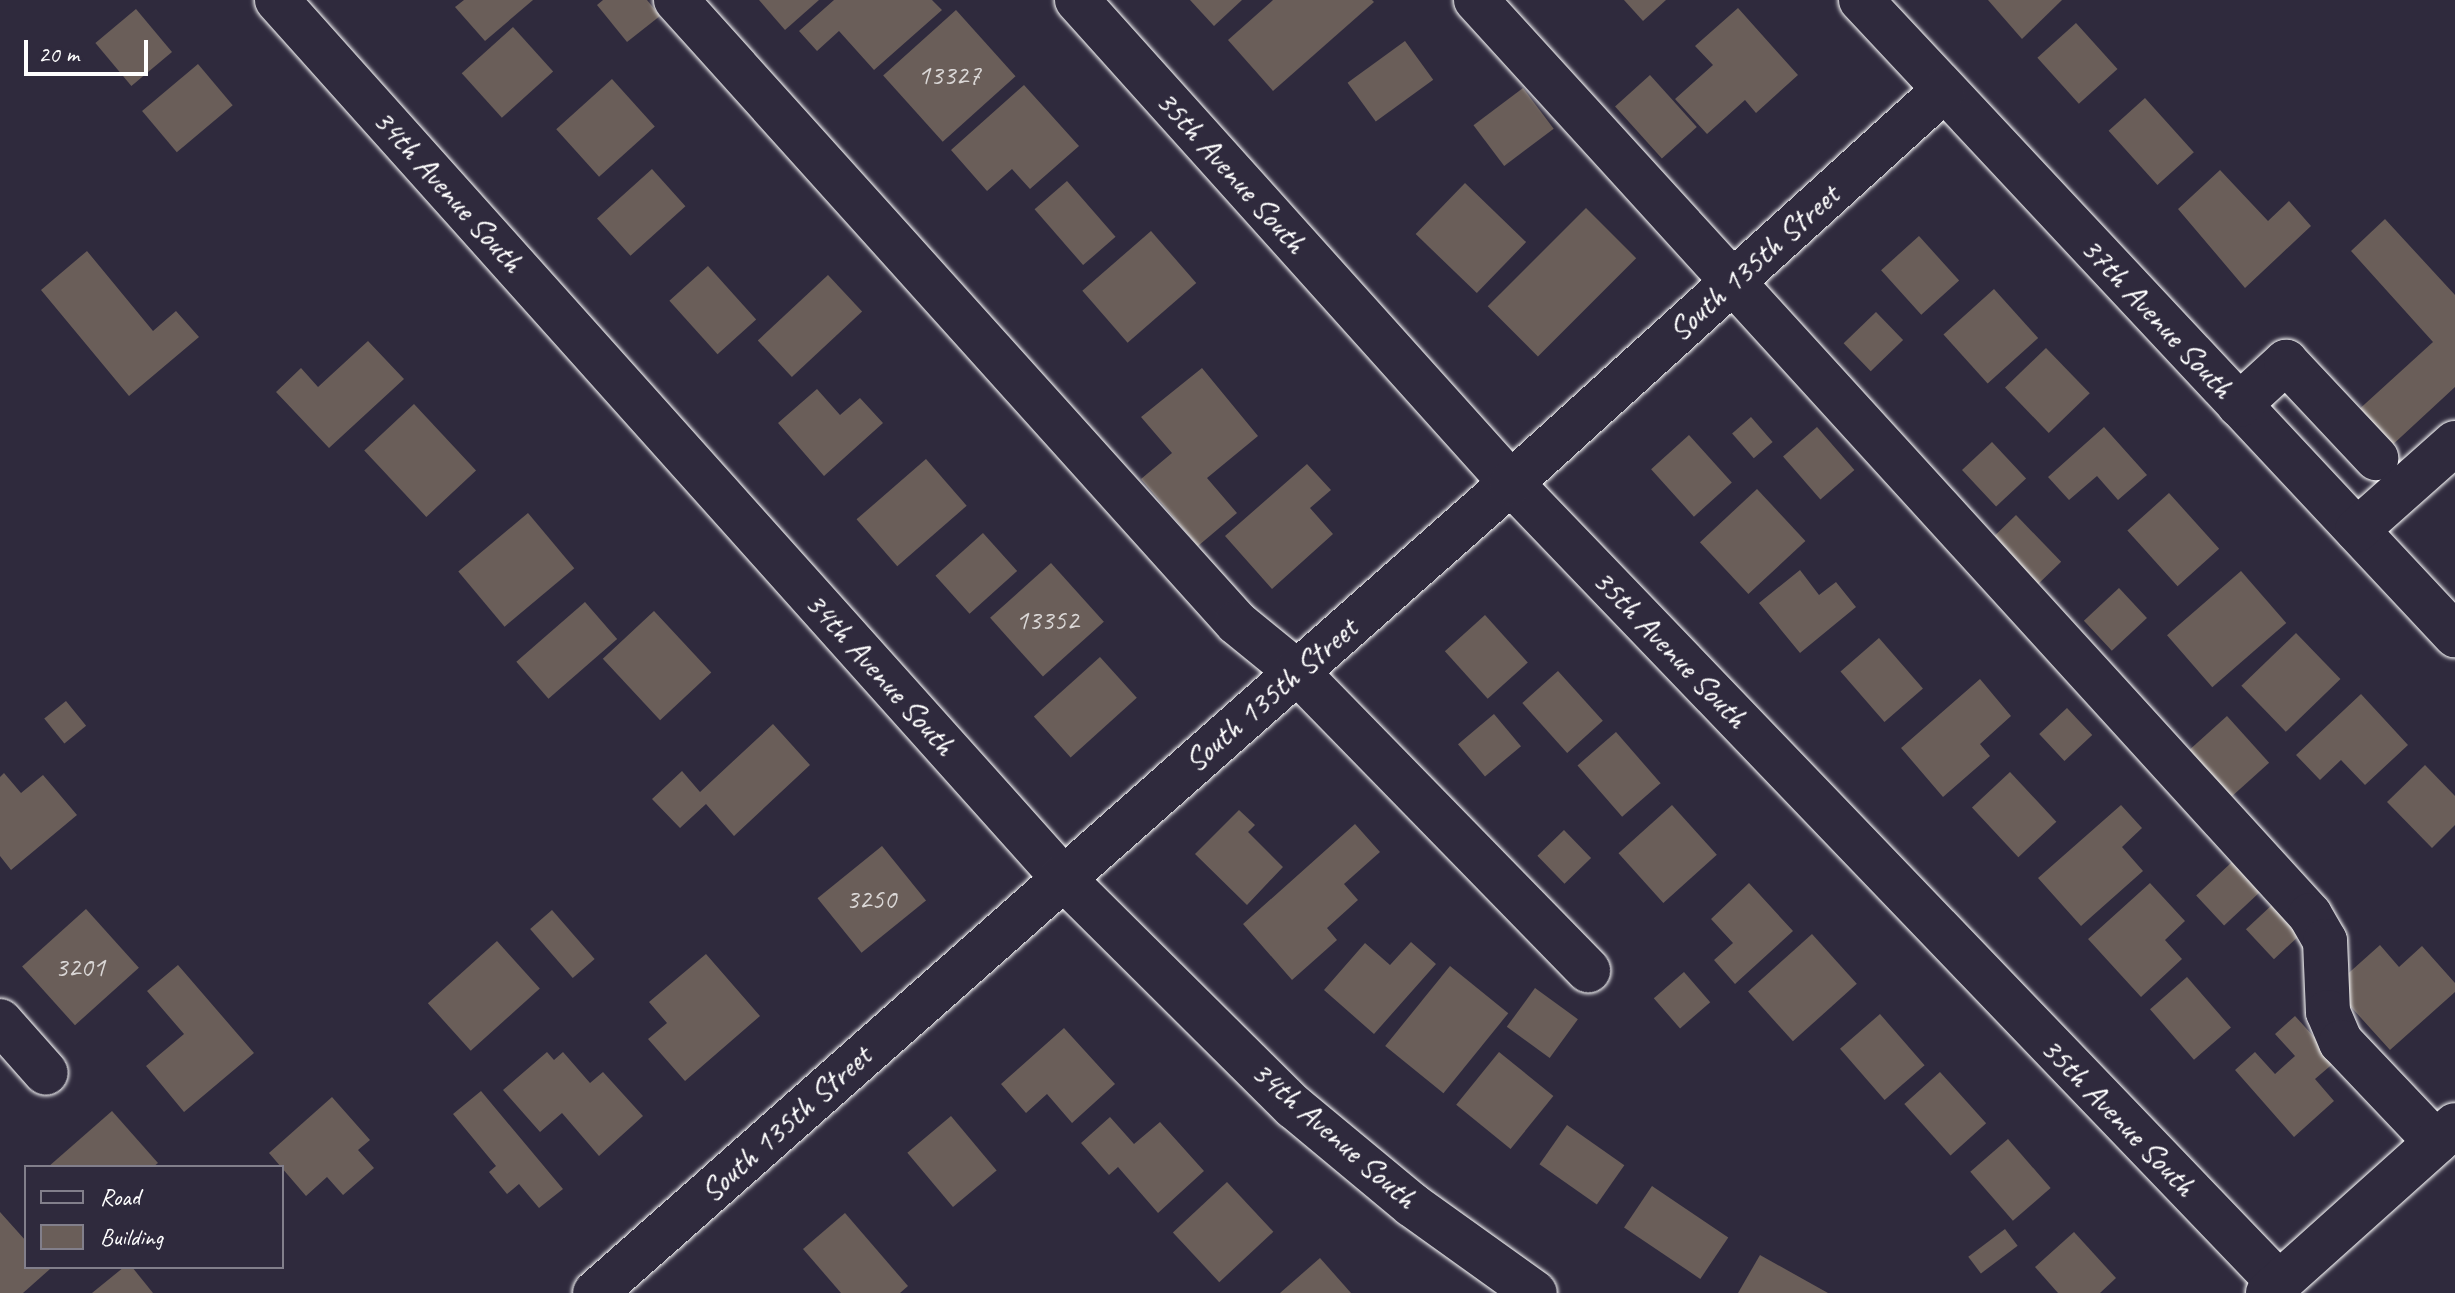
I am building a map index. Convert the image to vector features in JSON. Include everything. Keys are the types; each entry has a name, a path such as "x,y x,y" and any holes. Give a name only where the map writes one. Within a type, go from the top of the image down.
{"street":[{"name":"34th Avenue South","path":"277,0 1063,878 1294,1107 1412,1205 1526,1291"},
{"path":"676,0 1237,623 1297,672 1588,970"},
{"name":"35th Avenue South","path":"1077,0 1511,483 2273,1288"},
{"path":"1476,0 2310,915 2325,941 2328,1012 2341,1042 2446,1134 2273,1288"},
{"name":"37th Avenue South","path":"1861,0 2455,635"},
{"name":"South 135th Street","path":"595,1293 1511,483 1943,91"},
{"path":"2239,405 2286,362 2376,458"},
{"path":"2357,530 2455,443"},
{"path":"0,1021 46,1073"}],"building":[{"path":"464,0 533,0 485,41 455,7"},
{"path":"603,0 647,0 660,16 627,42 597,5"},
{"path":"759,0 819,0 785,30"},
{"path":"834,0 932,0 942,10 874,70 839,31 817,51 799,31"},
{"path":"1190,0 1242,0 1214,26"},
{"path":"1273,0 1374,2 1273,91 1228,40"},
{"path":"1624,0 1666,0 1643,21"},
{"path":"1988,0 2062,0 2022,39"},
{"path":"1738,8 1798,75 1756,113 1745,100 1707,134 1675,99 1713,65 1695,46"},
{"path":"136,9 172,52 131,86 95,43"},
{"path":"956,10 1016,76 943,142 883,76"},
{"path":"2076,23 2117,69 2079,104 2037,58"},
{"path":"513,27 553,72 502,118 462,73"},
{"path":"1405,41 1433,80 1376,122 1348,83"},
{"path":"198,64 233,105 177,152 142,111"},
{"path":"1650,75 1697,127 1662,158 1615,106"},
{"path":"612,79 655,127 599,177 556,129"},
{"path":"1024,85 1079,146 1030,189 1012,169 987,191 951,150"},
{"path":"1523,88 1554,129 1504,166 1473,125"},
{"path":"2145,98 2194,152 2157,185 2109,131"},
{"path":"652,169 685,206 630,256 597,219"},
{"path":"2220,170 2268,221 2289,201 2311,226 2245,288 2178,209"},
{"path":"1067,181 1116,237 1083,265 1035,209"},
{"path":"1465,183 1526,242 1477,293 1416,234"},
{"path":"1586,208 1636,258 1538,356 1488,306"},
{"path":"2385,219 2455,295 2455,387 2388,449 2355,413 2433,342 2351,251"},
{"path":"1151,231 1196,283 1128,343 1082,291"},
{"path":"1919,236 1959,281 1921,315 1881,270"},
{"path":"87,251 153,331 176,311 199,337 129,396 41,290"},
{"path":"708,266 756,320 718,354 669,301"},
{"path":"828,275 862,312 792,377 758,340"},
{"path":"1994,289 2038,338 1988,384 1943,335"},
{"path":"1876,312 1903,340 1871,371 1844,343"},
{"path":"368,341 404,379 329,448 276,392 301,368 318,387"},
{"path":"2046,348 2090,393 2049,433 2005,388"},
{"path":"1202,368 1258,436 1207,478 1237,513 1198,546 1141,479 1172,453 1141,417"},
{"path":"817,389 840,415 860,398 883,423 824,476 778,423"},
{"path":"414,404 476,471 426,517 364,450"},
{"path":"1751,417 1773,442 1754,458 1732,433"},
{"path":"1817,427 1854,470 1820,500 1783,457"},
{"path":"2104,427 2147,475 2118,500 2097,476 2069,500 2048,477"},
{"path":"1689,435 1732,483 1694,517 1651,469"},
{"path":"1992,442 2026,479 1996,507 1962,470"},
{"path":"926,459 967,506 897,566 857,519"},
{"path":"1307,464 1331,490 1310,508 1333,534 1272,589 1225,536"},
{"path":"1757,489 1805,541 1748,594 1700,542"},
{"path":"2169,493 2219,549 2178,586 2127,530"},
{"path":"528,513 574,568 505,627 458,571"},
{"path":"2016,515 2061,562 2034,588 1989,541"},
{"path":"983,533 1017,571 970,614 935,576"},
{"path":"1051,563 1104,622 1043,677 990,618"},
{"path":"1800,570 1819,595 1836,582 1856,607 1800,653 1759,603"},
{"path":"2241,571 2286,623 2212,687 2167,635"},
{"path":"2119,588 2147,618 2112,651 2084,621"},
{"path":"585,602 617,639 548,699 516,662"},
{"path":"654,611 711,672 660,720 603,659"},
{"path":"1485,615 1528,663 1488,699 1445,651"},
{"path":"2296,633 2340,679 2286,732 2241,686"},
{"path":"1879,638 1923,689 1884,722 1841,671"},
{"path":"1100,657 1137,698 1071,757 1034,717"},
{"path":"1558,671 1603,721 1567,753 1522,703"},
{"path":"1980,679 2011,716 1980,744 1990,756 1943,797 1901,748"},
{"path":"2361,694 2408,745 2365,785 2341,760 2320,780 2296,755"},
{"path":"66,701 86,726 64,743 44,719"},
{"path":"2067,708 2092,735 2064,761 2039,734"},
{"path":"1494,714 1521,746 1485,776 1458,744"},
{"path":"2227,716 2269,763 2228,800 2185,753"},
{"path":"773,724 810,765 734,836 706,804 680,828 652,799 682,771 700,792"},
{"path":"1616,732 1661,783 1622,817 1578,765"},
{"path":"2425,765 2455,796 2455,825 2432,848 2387,802"},
{"path":"2010,772 2056,822 2018,857 1972,807"},
{"path":"4,773 21,793 43,775 77,815 11,870 0,856 0,777"},
{"path":"1672,805 1717,855 1663,903 1618,853"},
{"path":"2121,805 2142,828 2122,847 2143,871 2081,926 2038,878"},
{"path":"1239,810 1255,825 1248,832 1283,867 1247,905 1195,854"},
{"path":"1355,824 1380,852 1344,884 1358,900 1327,928 1337,940 1292,980 1243,924"},
{"path":"1564,830 1591,858 1564,884 1537,856"},
{"path":"882,846 926,900 862,953 817,898"},
{"path":"2232,862 2260,892 2224,925 2196,895"},
{"path":"1749,883 1793,931 1735,984 1714,960 1733,943 1711,919"},
{"path":"2150,883 2185,921 2165,940 2182,959 2141,997 2088,939"},
{"path":"2273,904 2301,934 2274,959 2246,929"},
{"path":"86,909 139,968 75,1025 22,967"},
{"path":"552,910 595,959 573,978 530,929"},
{"path":"1812,934 1857,984 1793,1041 1748,992"},
{"path":"497,941 540,989 471,1051 428,1003"},
{"path":"1411,942 1436,964 1374,1034 1324,990 1365,943 1390,965"},
{"path":"2380,945 2399,967 2422,946 2455,983 2455,992 2390,1050 2333,987"},
{"path":"706,954 760,1016 685,1081 648,1039 667,1023 649,1002"},
{"path":"178,965 254,1053 184,1112 146,1066 184,1034 147,991"},
{"path":"1450,966 1508,1013 1443,1093 1385,1046"},
{"path":"1684,972 1710,1002 1680,1028 1654,998"},
{"path":"2187,977 2231,1028 2194,1060 2150,1009"},
{"path":"1535,988 1578,1019 1550,1058 1507,1027"},
{"path":"1880,1014 1925,1065 1885,1100 1840,1049"},
{"path":"2295,1016 2336,1061 2315,1079 2334,1101 2294,1137 2235,1070 2255,1052 2275,1074 2295,1056 2275,1034"},
{"path":"1064,1028 1115,1084 1072,1123 1047,1094 1026,1113 1001,1084"},
{"path":"547,1052 554,1060 563,1052 590,1083 603,1072 643,1116 599,1156 562,1113 540,1132 503,1090"},
{"path":"1499,1052 1553,1096 1511,1149 1456,1105"},
{"path":"1940,1072 1986,1123 1950,1155 1904,1104"},
{"path":"481,1091 563,1189 539,1208 519,1184 507,1194 489,1172 496,1166 453,1114"},
{"path":"332,1097 370,1140 358,1150 374,1168 343,1195 327,1177 306,1196 284,1170 284,1165 279,1165 269,1153"},
{"path":"112,1111 158,1163 156,1165 50,1165"},
{"path":"951,1116 997,1170 953,1207 907,1153"},
{"path":"1110,1117 1134,1144 1160,1122 1204,1171 1158,1213 1118,1167 1109,1175 1081,1143"},
{"path":"1567,1125 1624,1165 1597,1204 1539,1164"},
{"path":"2008,1139 2051,1188 2013,1221 1970,1172"},
{"path":"1227,1182 1273,1232 1219,1282 1173,1232"},
{"path":"1652,1186 1728,1237 1700,1279 1624,1227"},
{"path":"0,1212 24,1239 24,1269 50,1269 23,1293 0,1293"},
{"path":"845,1213 908,1286 900,1293 841,1293 803,1249"},
{"path":"2005,1229 2018,1246 1981,1273 1968,1257"},
{"path":"2074,1232 2116,1278 2100,1293 2058,1293 2035,1267"},
{"path":"1760,1255 1828,1293 1738,1293"},
{"path":"1320,1258 1351,1293 1280,1293"},
{"path":"122,1269 134,1269 153,1293 92,1293"}]}
